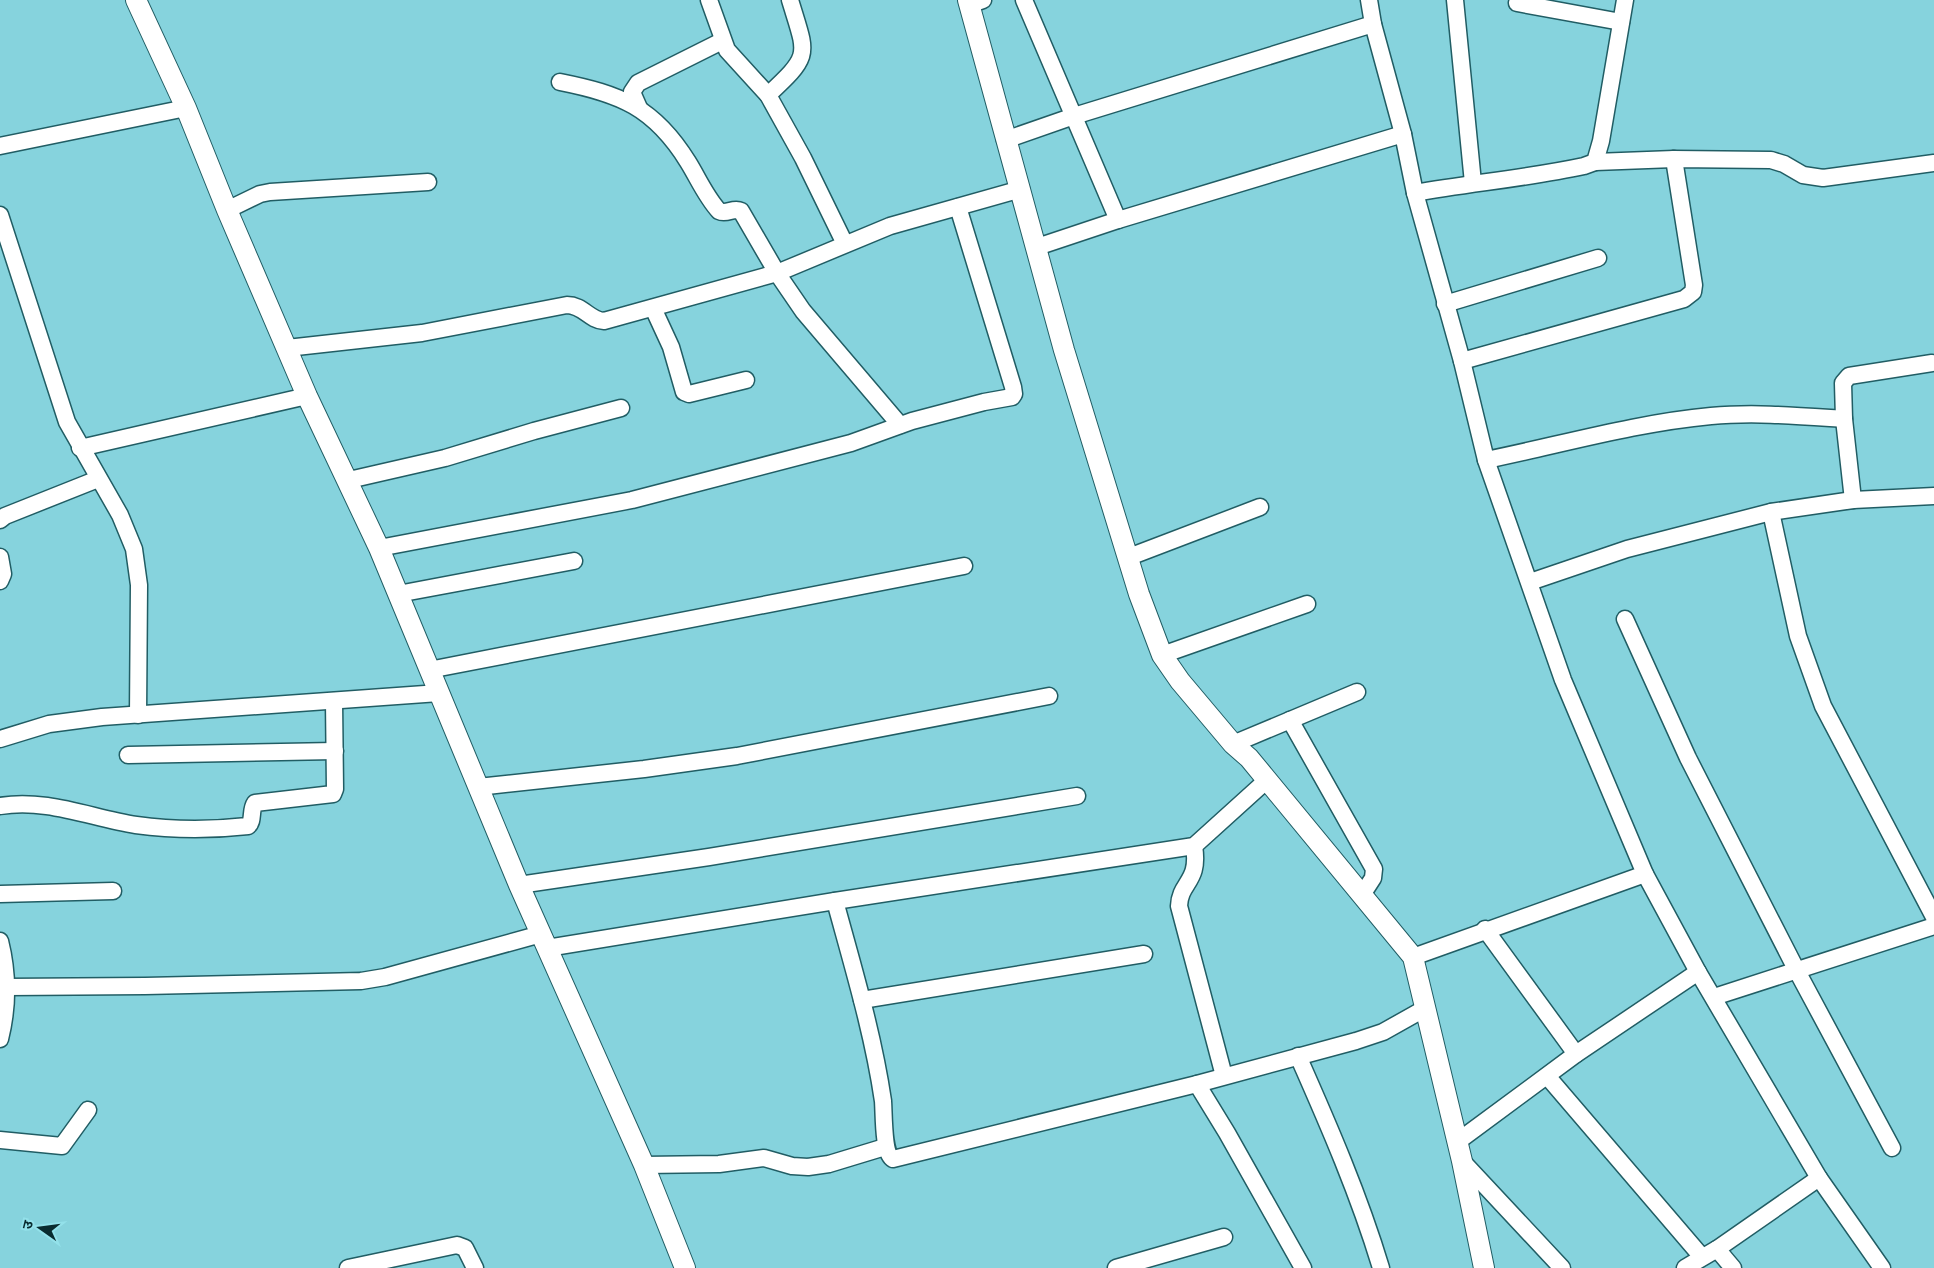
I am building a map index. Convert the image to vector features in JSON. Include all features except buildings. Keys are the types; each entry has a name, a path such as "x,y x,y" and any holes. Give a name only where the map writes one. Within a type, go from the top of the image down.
{"street":[{"path":"136,0 186,108 226,210 307,396 379,548 519,885 644,1165 685,1268"},
{"path":"709,0 722,41 733,58 768,95 803,158 845,244"},
{"path":"768,95 796,69 801,61 802,39 790,0"},
{"path":"1024,0 1118,220"},
{"path":"1369,0 1373,24 1403,134 1415,193 1462,361 1486,460 1563,680 1645,874 1698,972 1819,1178 1882,1268"},
{"path":"1455,0 1473,183"},
{"path":"1595,162 1602,142 1625,0"},
{"path":"974,2 1006,140 1064,350 1139,594 1162,655 1180,681 1233,744 1249,758 1413,956 1459,1151 1484,1268"},
{"path":"1518,3 1621,22"},
{"path":"1006,140 1074,116 1373,24"},
{"path":"639,108 632,92 638,83 722,41"},
{"path":"560,82 607,93 639,108 670,138 719,211 725,213 736,209 741,211 777,273 803,312 900,425"},
{"path":"0,146 186,108"},
{"path":"1037,247 1118,220 1403,134"},
{"path":"1415,193 1473,183 1522,178 1584,166 1595,162 1674,159 1770,160 1784,164 1804,175 1823,178 1934,163"},
{"path":"1462,361 1684,299 1690,295 1694,285 1674,159"},
{"path":"226,210 270,192 428,182"},
{"path":"287,348 422,333 567,305 578,306 591,318 604,321 777,273 890,226 1021,189"},
{"path":"379,548 632,500 851,443 900,425 984,402 1008,399 1014,394 973,203"},
{"path":"0,215 67,422 129,532 138,567 138,715"},
{"path":"1445,304 1598,258"},
{"path":"653,308 671,348 684,392 688,394 746,380"},
{"path":"1853,500 1842,389 1849,376 1932,363"},
{"path":"80,448 307,396"},
{"path":"348,480 445,458 534,431 621,408"},
{"path":"1486,460 1658,424 1710,416 1759,414 1844,419"},
{"path":"0,520 5,516 98,479"},
{"path":"1530,582 1627,549 1772,512 1853,500 1934,496"},
{"path":"1129,557 1260,507"},
{"path":"1772,512 1798,636 1823,706 1934,918"},
{"path":"0,557 3,574 0,580"},
{"path":"398,594 574,561"},
{"path":"429,670 964,566"},
{"path":"1162,655 1307,604"},
{"path":"1625,619 1688,758 1797,970 1892,1148"},
{"path":"1233,744 1357,692"},
{"path":"0,739 68,720 439,693"},
{"path":"478,787 644,769 737,756 1049,696"},
{"path":"0,806 52,805 96,817 144,825 191,828 248,826 251,823 252,808 255,803 333,794 335,789 334,700"},
{"path":"1290,720 1374,869 1373,878 1362,895"},
{"path":"128,755 335,751"},
{"path":"1224,1076 1179,906 1180,896 1194,872 1202,840 1267,780"},
{"path":"519,885 709,857 1077,796"},
{"path":"6,987 361,981 544,941 835,901 1202,840"},
{"path":"1413,956 1645,874"},
{"path":"0,894 113,891"},
{"path":"835,901 862,1000 882,1100 885,1147 890,1158 897,1158 1197,1084 1356,1041 1383,1032 1424,1009"},
{"path":"1714,997 1934,926"},
{"path":"1486,929 1576,1054"},
{"path":"0,941 6,987 0,1038"},
{"path":"862,1000 1144,954"},
{"path":"1459,1151 1547,1076 1576,1054 1698,972"},
{"path":"1298,1056 1342,1154 1366,1218 1381,1268"},
{"path":"1547,1076 1702,1257"},
{"path":"1197,1084 1227,1133 1302,1268"},
{"path":"0,1140 62,1146 88,1110"},
{"path":"644,1165 719,1164 764,1158 792,1166 808,1167 829,1164 885,1147"},
{"path":"1459,1151 1562,1268"},
{"path":"1685,1268 1717,1249 1819,1178"},
{"path":"1116,1268 1224,1237"},
{"path":"348,1268 457,1245 465,1248 474,1268"},
{"path":"1717,1249 1733,1268"}]}
